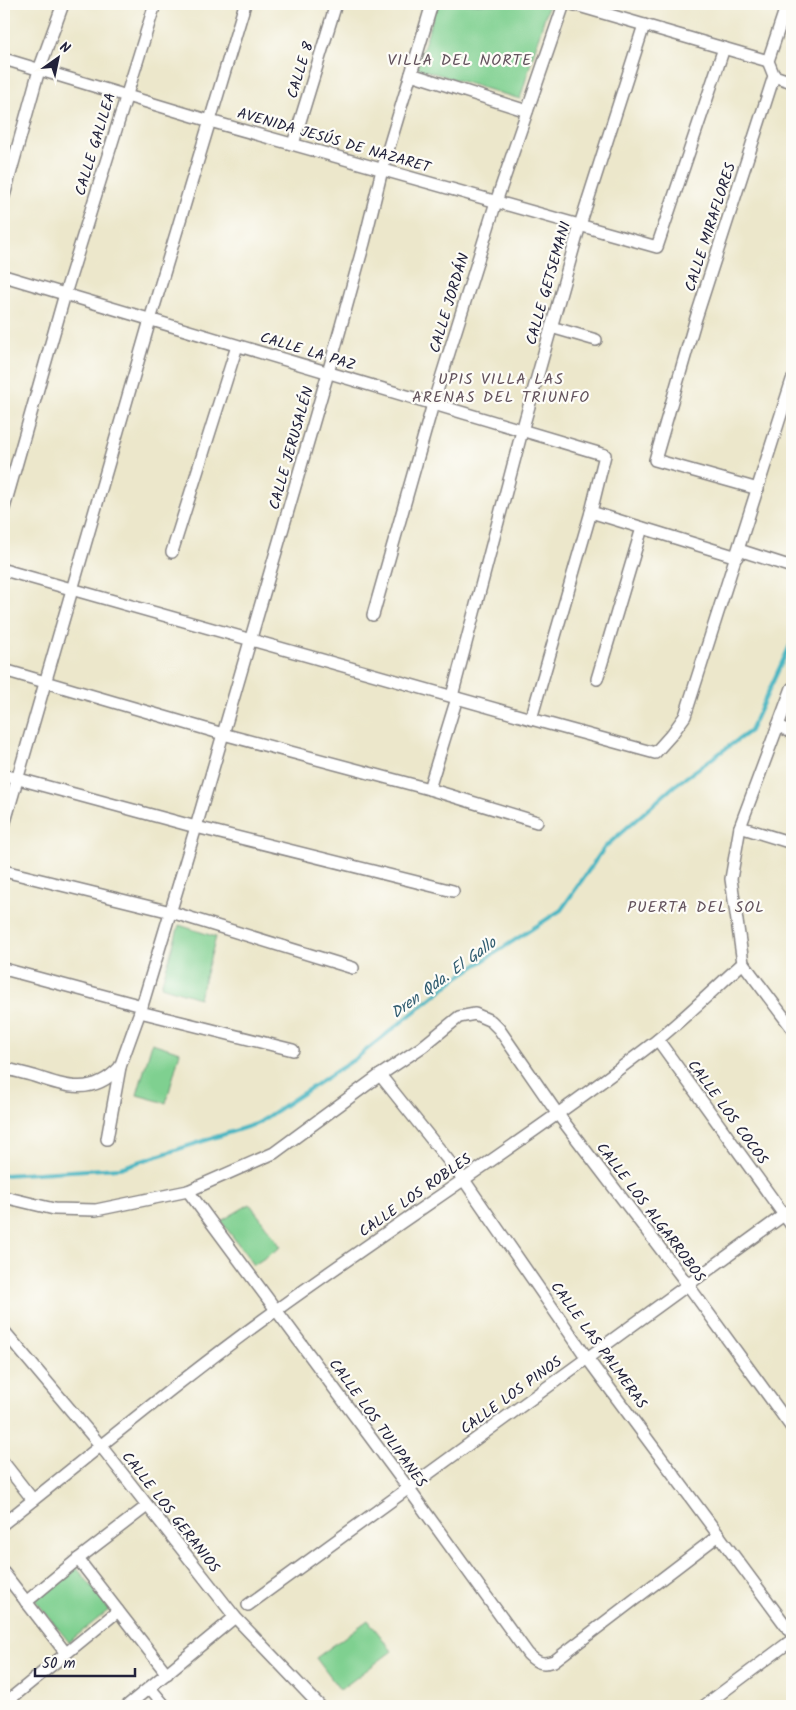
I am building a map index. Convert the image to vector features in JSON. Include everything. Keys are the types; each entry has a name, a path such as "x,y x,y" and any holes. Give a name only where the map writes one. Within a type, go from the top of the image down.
{"street":[{"path":"4,196 39,70 63,4"},
{"name":"CALLE GALILEA","path":"4,508 65,294 155,4"},
{"path":"4,825 150,320 245,4"},
{"name":"CALLE 8","path":"293,144 336,4"},
{"name":"CALLE JERUSALÉN","path":"107,1139 120,1067 141,1009 196,827 328,373 382,170 432,4"},
{"name":"CALLE JORDÁN","path":"373,615 433,404 496,202 564,4"},
{"path":"572,4 768,61"},
{"path":"787,4 768,61 774,76 792,82"},
{"name":"CALLE GETSEMANI","path":"429,789 551,327 580,225 644,25"},
{"name":"AVENIDA JESÚS DE NAZARET","path":"4,59 210,121 657,247 724,48"},
{"path":"411,74 527,111"},
{"name":"CALLE MIRAFLORES","path":"758,489 656,460 696,318 774,76"},
{"name":"CALLE LA PAZ","path":"4,276 605,455 591,512"},
{"path":"551,327 596,340"},
{"path":"172,552 237,346"},
{"path":"4,570 655,753 685,716 792,380"},
{"path":"531,719 591,512 642,528 792,567"},
{"path":"597,679 642,528"},
{"path":"4,670 223,734 429,789 537,822"},
{"path":"792,688 740,827 731,878 743,963 792,1028"},
{"path":"778,725 792,732"},
{"path":"4,775 196,827 453,891"},
{"path":"740,827 792,843"},
{"path":"4,871 171,912 353,968"},
{"name":"CALLE LOS ROBLES","path":"4,1523 100,1445 276,1310 464,1180 658,1040 743,963"},
{"path":"4,969 141,1009 293,1050"},
{"name":"CALLE LOS ALGARROBOS","path":"380,1075 422,1047 460,1017 475,1014 483,1017 499,1029 557,1113 688,1285 792,1428"},
{"name":"CALLE LOS COCOS","path":"658,1040 788,1212 792,1226"},
{"path":"4,1068 70,1087 84,1087 110,1077 120,1067"},
{"path":"4,1197 54,1209 96,1210 188,1191 274,1153 380,1075"},
{"name":"CALLE LAS PALMERAS","path":"380,1075 464,1180 587,1358 792,1634"},
{"name":"CALLE LOS TULIPANES","path":"188,1191 535,1661 541,1664 549,1663 562,1655 719,1535"},
{"name":"CALLE LOS PINOS","path":"248,1605 788,1212"},
{"name":"CALLE LOS GERANIOS","path":"4,1334 100,1445 235,1617 320,1706"},
{"path":"4,1463 33,1500"},
{"path":"26,1602 147,1506"},
{"path":"78,1559 167,1674"},
{"path":"4,1573 66,1652"},
{"path":"4,1705 118,1611"},
{"path":"127,1706 235,1617"},
{"path":"704,1706 792,1640"},
{"path":"150,1688 165,1706"}],"green space":[{"path":"437,4 539,4 548,6 520,99 417,68"},
{"path":"179,925 216,937 199,998 161,986"},
{"path":"152,1043 180,1052 166,1103 137,1095"},
{"path":"250,1204 281,1247 254,1265 221,1221"},
{"path":"76,1567 110,1609 69,1642 35,1600"},
{"path":"368,1620 392,1651 340,1690 316,1658"}],"waterway":[{"name":"Dren Qda. El Gallo","path":"4,1175 120,1168 256,1124 355,1059 458,977 561,910 605,847 674,786 750,731 792,641"}],"district":[{"name":"VILLA DEL NORTE","path":"460,59"},
{"name":"UPIS VILLA LAS ARENAS DEL TRIUNFO","path":"501,387"},
{"name":"PUERTA DEL SOL","path":"696,906"}]}
